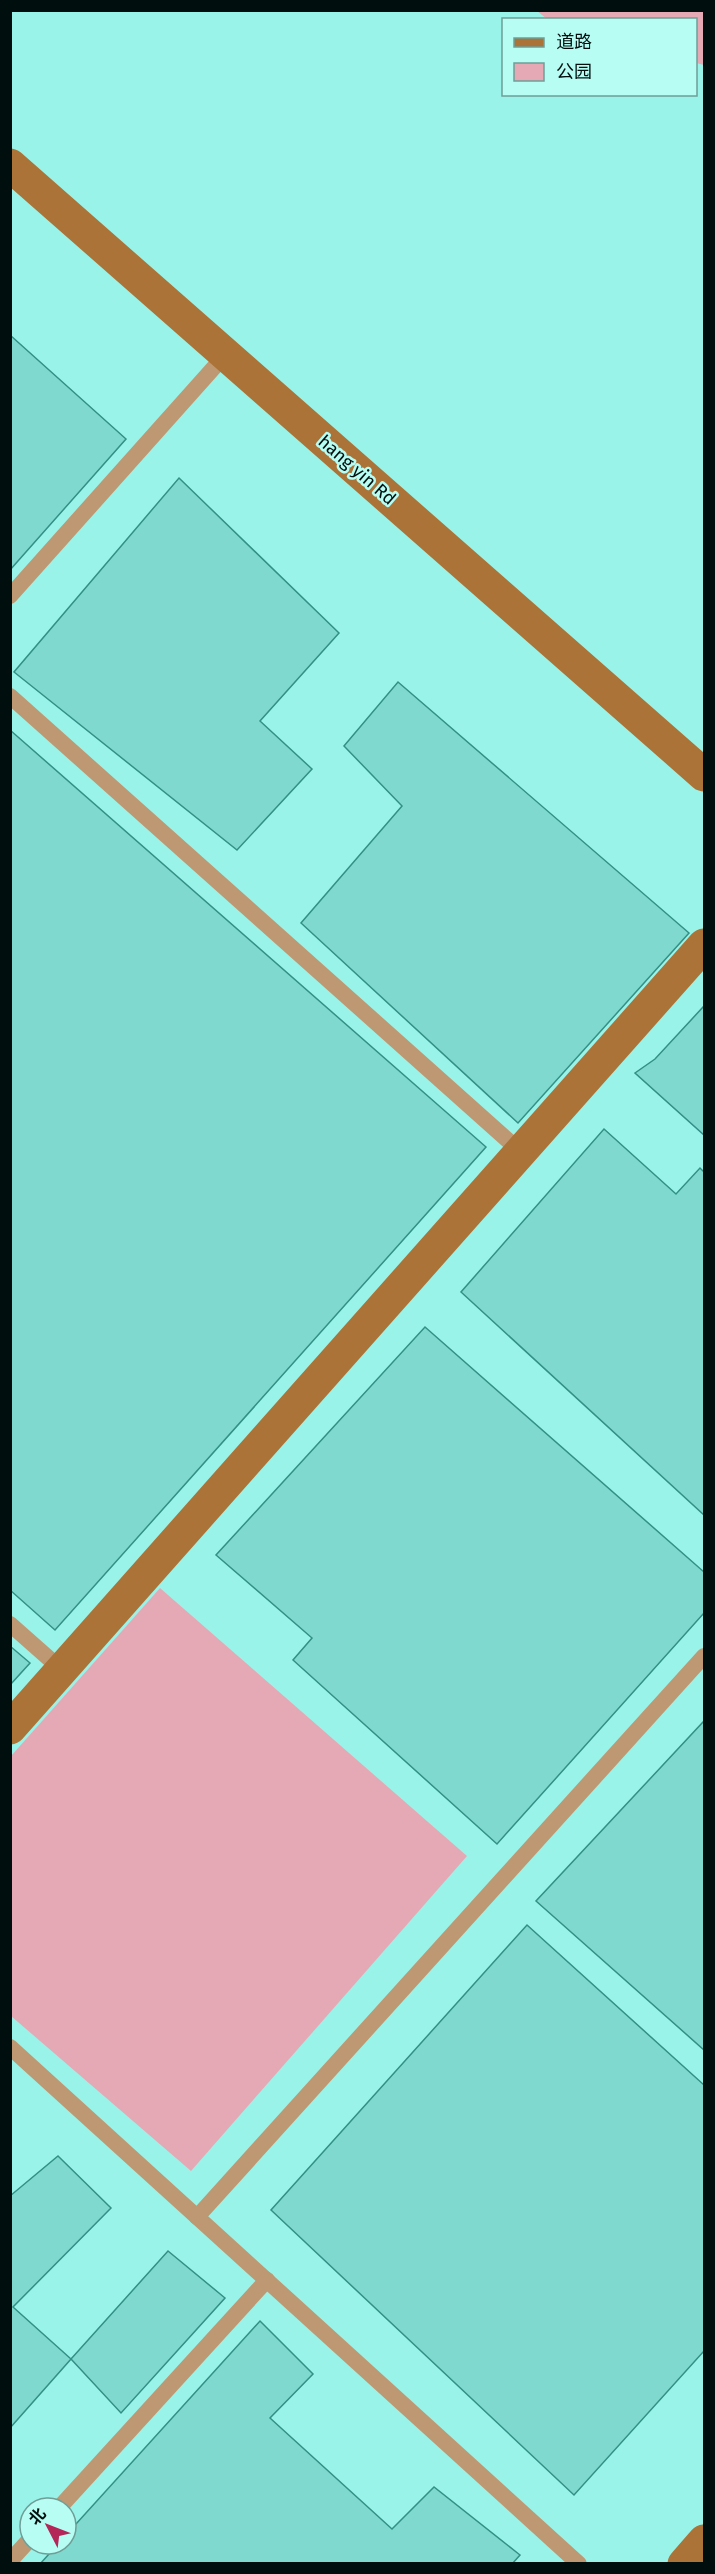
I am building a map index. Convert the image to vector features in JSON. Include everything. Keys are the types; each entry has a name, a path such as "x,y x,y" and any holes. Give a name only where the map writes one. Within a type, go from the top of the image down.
{"street":[{"name":"hang yin Rd","path":"10,165 705,775"},
{"path":"10,1728 705,945"},
{"path":"684,2564 705,2541"}],"lane":[{"path":"10,596 226,354"},
{"path":"10,696 521,1152"},
{"path":"10,1624 62,1670"},
{"path":"197,2217 705,1656"},
{"path":"10,2047 579,2564"},
{"path":"70,2496 267,2280"}],"green space":[{"path":"537,11 704,11 704,65 697,63 697,18 546,18"},
{"path":"160,1588 467,1856 191,2171 11,2016 11,1756"}],"building":[{"path":"10,335 126,439 10,570"},
{"path":"179,478 339,633 260,721 312,769 237,850 14,672"},
{"path":"398,682 689,933 518,1123 301,923 402,806 344,746"},
{"path":"10,730 486,1147 55,1630 10,1590"},
{"path":"704,1006 704,1135 635,1073 655,1059"},
{"path":"604,1129 676,1194 700,1168 704,1172 704,1515 461,1292"},
{"path":"425,1327 704,1572 704,1613 497,1844 293,1660 312,1638 216,1555"},
{"path":"10,1646 30,1663 10,1685"},
{"path":"704,1721 704,2050 536,1901"},
{"path":"527,1925 704,2085 704,2351 574,2495 271,2210"},
{"path":"58,2156 111,2208 13,2307 71,2359 10,2428 10,2196"},
{"path":"168,2251 225,2298 121,2413 71,2359"},
{"path":"260,2321 313,2374 270,2418 392,2529 434,2487 520,2555 512,2564 40,2564 47,2556 78,2556 78,2522"}]}
